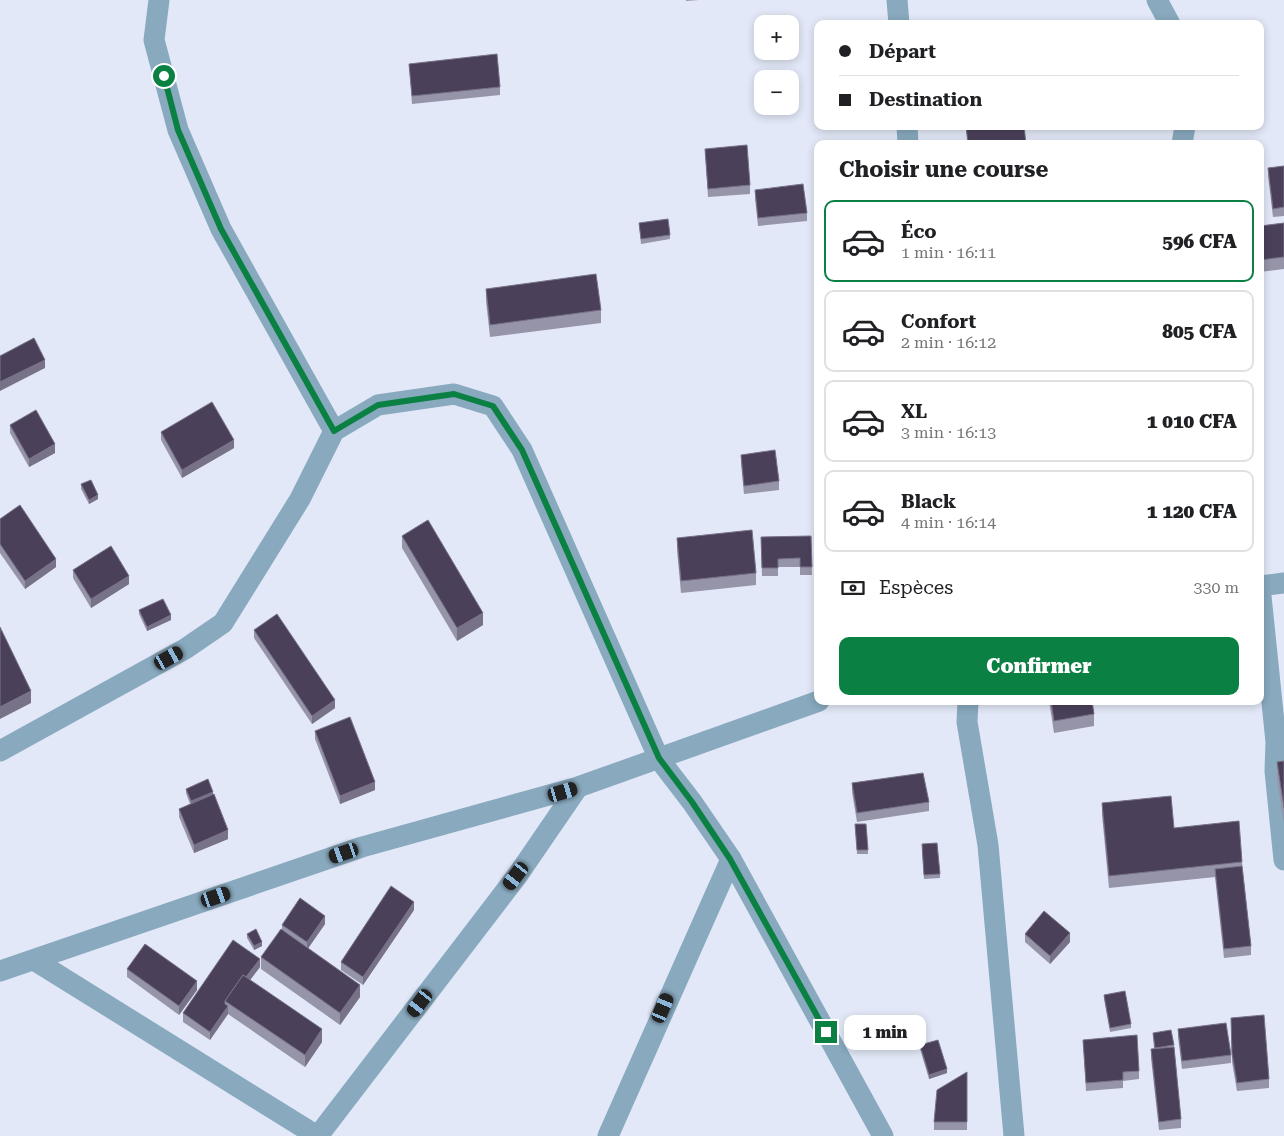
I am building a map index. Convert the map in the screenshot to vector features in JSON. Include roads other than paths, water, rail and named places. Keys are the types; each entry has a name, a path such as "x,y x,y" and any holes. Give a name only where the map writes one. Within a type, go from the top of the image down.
{"street":[{"path":"159,0 154,40 178,130 221,229 334,431"},
{"path":"897,0 899,20"},
{"path":"1157,0 1168,20"},
{"path":"0,751 186,648 223,623 300,499 334,431 378,405 454,394 493,406 522,450 659,758 692,802 730,859 883,1136"},
{"path":"1264,586 1284,583"},
{"path":"1264,625 1276,742 1275,770 1284,860"},
{"path":"0,971 362,847 578,787 814,703"},
{"path":"968,705 967,722 988,845 1014,1136"},
{"path":"34,960 318,1136 516,876 578,787"},
{"path":"608,1136 730,859"}]}
